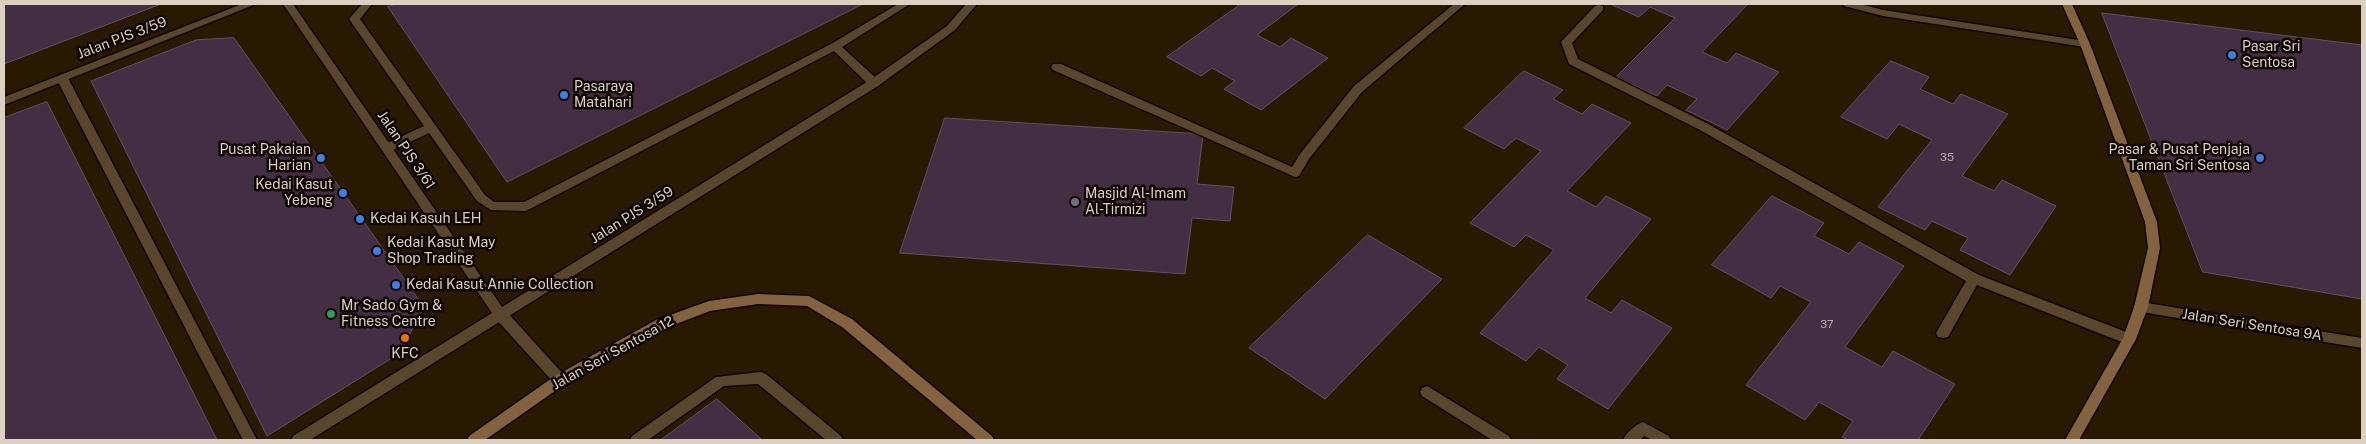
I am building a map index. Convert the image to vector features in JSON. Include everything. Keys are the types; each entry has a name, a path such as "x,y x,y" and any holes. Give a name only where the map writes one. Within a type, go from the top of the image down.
{"street":[{"name":"Jalan PJS 3/59","path":"4,101 251,4"},
{"name":"Jalan PJS 3/61","path":"288,4 500,314 560,380"},
{"path":"367,4 354,19 429,128 481,198 491,206 526,207 835,46 906,4"},
{"name":"Jalan PJS 3/59","path":"298,440 874,83 951,28 972,4"},
{"path":"1057,67 1295,173 1304,158 1358,89 1460,4"},
{"path":"1848,4 1882,13 2085,44"},
{"path":"2067,4 2085,44 2151,222 2154,248 2141,307 2129,339 2072,440"},
{"path":"1599,8 1566,42 1573,61 1704,127 1974,279 2129,339"},
{"path":"835,46 874,83"},
{"path":"62,78 250,440"},
{"path":"387,148 429,128"},
{"path":"1944,333 1974,279"},
{"name":"Jalan Seri Sentosa 12","path":"474,440 560,380 662,324 709,306 758,299 809,301 847,323 982,439"},
{"name":"Jalan Seri Sentosa 9A","path":"2141,307 2362,343"},
{"path":"637,440 721,381 761,378 836,440"},
{"path":"1427,392 1504,440"},
{"path":"1630,440 1643,428 1664,440"}],"building":[{"path":"4,4 161,4 4,64"},
{"name":"Pasaraya Matahari","path":"396,4 863,4 507,182 388,7"},
{"path":"1241,4 1298,4 1257,35 1280,47 1291,38 1328,58 1261,110 1224,89 1235,81 1212,68 1201,76 1167,57"},
{"path":"1611,4 1748,4 1702,52 1727,63 1736,53 1779,72 1727,130 1686,110 1697,99 1667,85 1657,96 1616,77 1675,18 1650,7 1639,17"},
{"name":"Pasar & Pusat Penjaja Taman Sri Sentosa","path":"2102,13 2362,45 2362,299 2203,272"},
{"path":"234,38 424,307 400,353 267,436 91,81 196,40"},
{"path":"1891,61 1929,77 1920,89 1953,104 1961,94 2008,114 1962,176 1994,191 2002,180 2056,206 2010,275 1960,250 1968,238 1932,221 1925,230 1878,207 1932,140 1899,124 1887,139 1841,117"},
{"path":"1524,71 1563,90 1553,99 1582,114 1592,104 1631,123 1567,191 1596,207 1606,196 1651,219 1585,298 1611,313 1622,300 1672,328 1608,409 1557,379 1568,365 1539,347 1526,361 1480,333 1554,250 1526,235 1514,247 1470,223 1541,151 1516,138 1504,149 1464,128"},
{"path":"47,102 217,440 4,440 4,118"},
{"name":"Masjid Al-Imam Al-Tirmizi","path":"945,118 1203,134 1197,184 1234,187 1230,221 1192,218 1185,274 900,253"},
{"path":"1772,196 1824,223 1814,236 1849,254 1859,242 1904,266 1845,347 1882,367 1893,351 1955,384 1918,440 1849,440 1842,437 1853,421 1819,402 1805,420 1746,385 1811,302 1780,286 1771,298 1712,265"},
{"path":"1368,235 1442,279 1325,399 1249,348"},
{"path":"717,399 762,440 661,440"}],"place":[{"name":"Pasar Sri Sentosa","path":"2232,55"},
{"name":"Pasaraya Matahari","path":"564,95"},
{"name":"Pusat Pakaian Harian","path":"321,158"},
{"name":"Pasar & Pusat Penjaja Taman Sri Sentosa","path":"2260,158"},
{"name":"Kedai Kasut Yebeng","path":"343,193"},
{"name":"Masjid Al-Imam Al-Tirmizi","path":"1075,202"},
{"name":"Kedai Kasuh LEH","path":"360,219"},
{"name":"Kedai Kasut May Shop Trading","path":"377,251"},
{"name":"Kedai Kasut Annie Collection","path":"396,285"},
{"name":"Mr Sado Gym & Fitness Centre","path":"331,314"},
{"name":"KFC","path":"405,338"}]}
